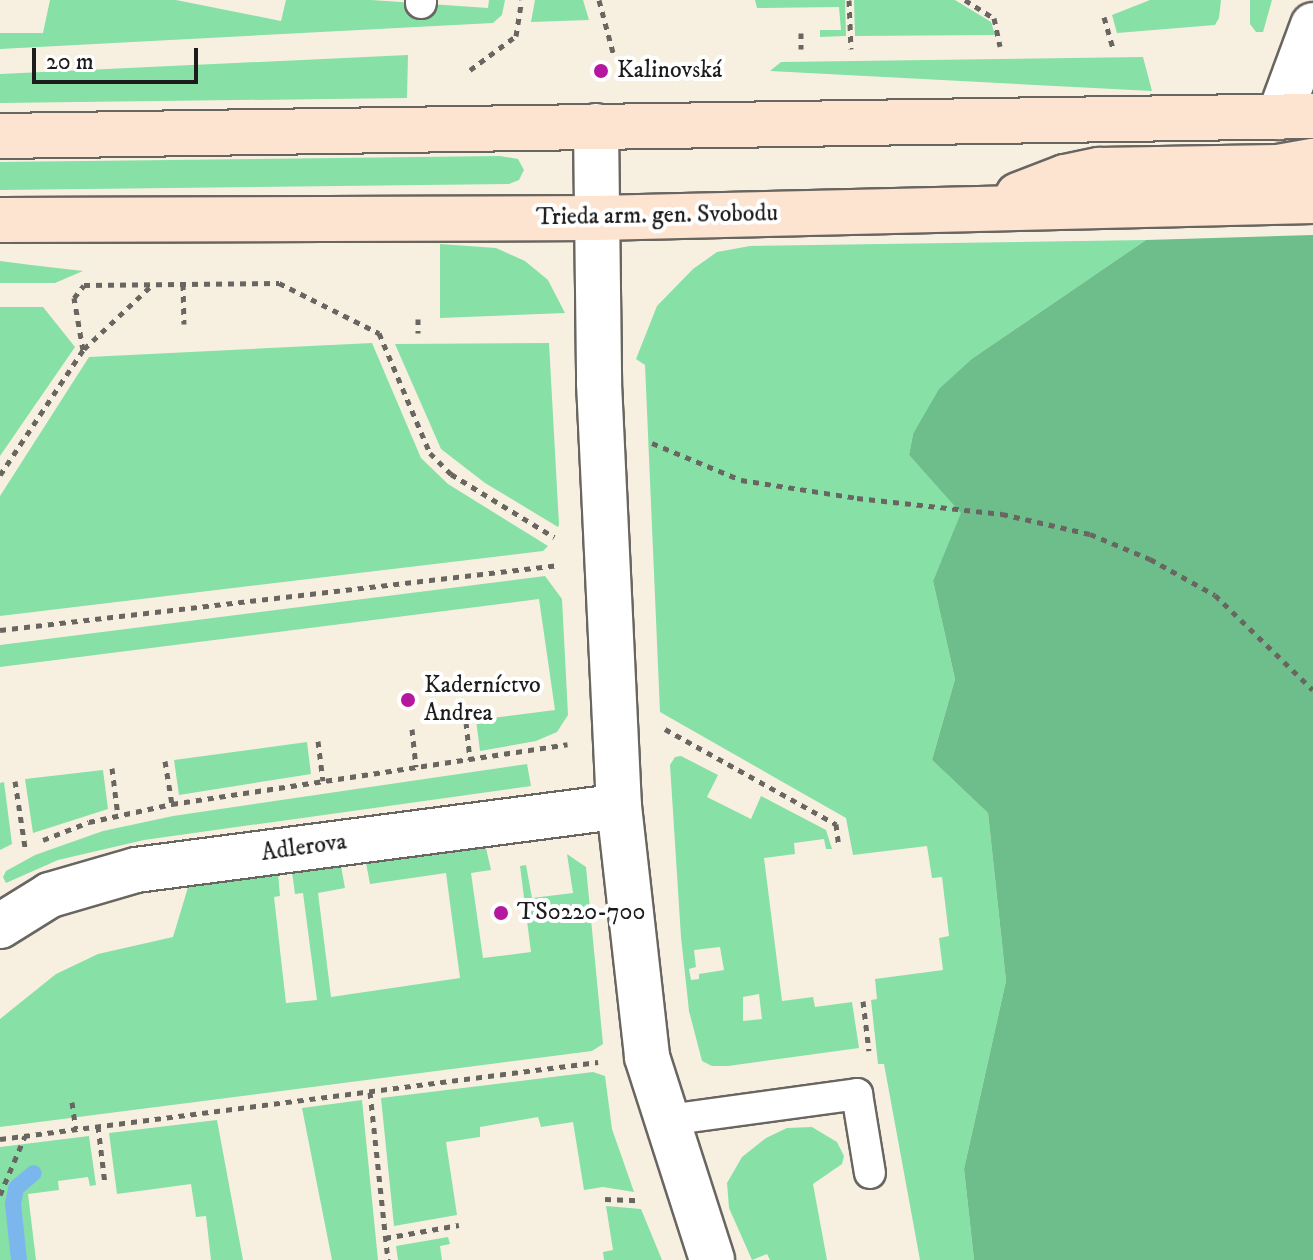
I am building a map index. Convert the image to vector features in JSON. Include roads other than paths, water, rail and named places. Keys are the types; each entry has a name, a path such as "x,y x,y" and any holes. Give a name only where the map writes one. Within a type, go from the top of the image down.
{"street":[{"path":"0,136 1296,117 1313,25"},
{"path":"596,126 599,383 619,806 647,1057 712,1260"},
{"path":"991,208 1044,184 1099,170 1278,167 1313,161"},
{"name":"Trieda arm. gen. Svobodu","path":"0,220 597,218 1313,201"},
{"name":"Adlerova","path":"0,926 50,895 136,870 619,806"}],"lane":[{"path":"668,1120 857,1094 870,1173"}],"waterway":[{"path":"19,1260 13,1204 16,1188 34,1173"}],"place":[{"name":"Kalinovská","path":"601,71"},
{"name":"Kaderníctvo Andrea","path":"408,700"},
{"name":"TS0220-700","path":"501,913"}]}
